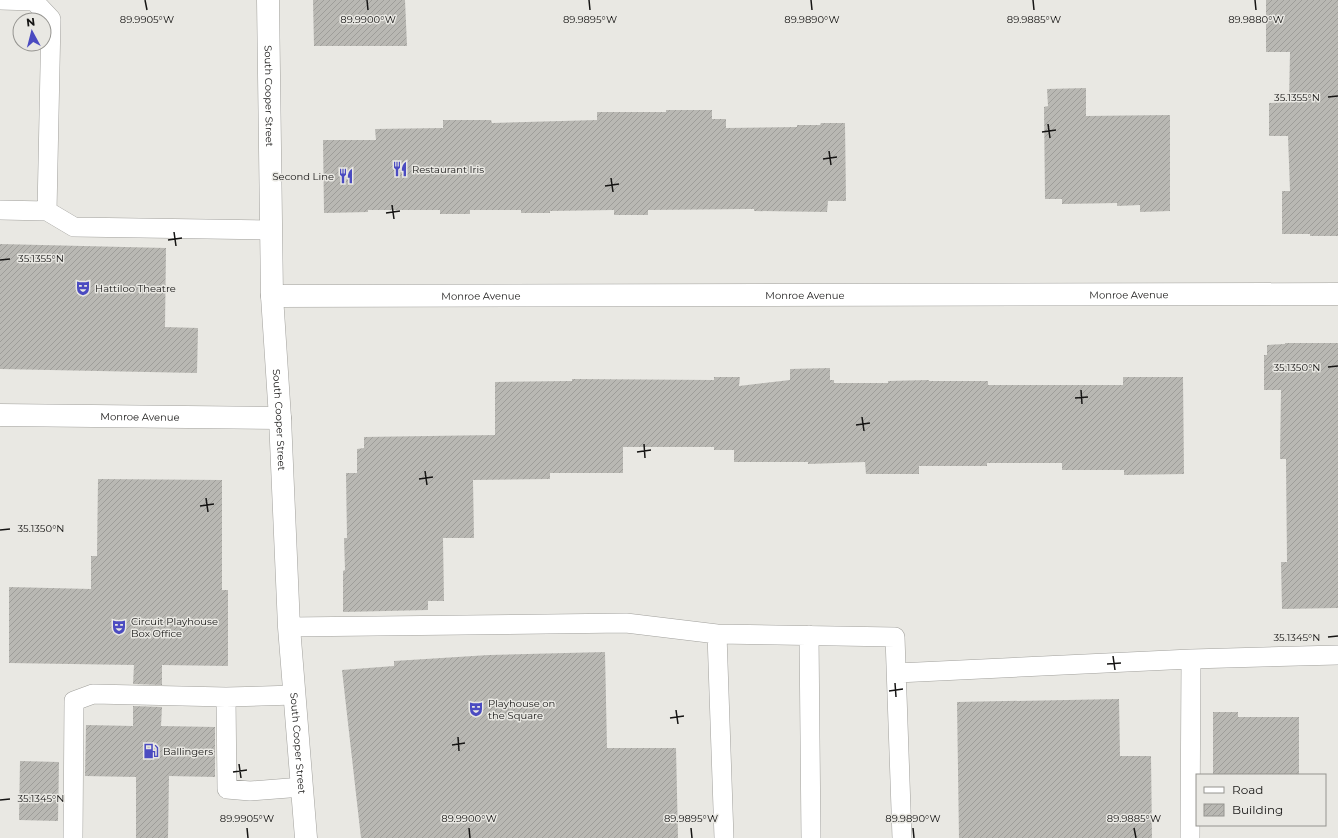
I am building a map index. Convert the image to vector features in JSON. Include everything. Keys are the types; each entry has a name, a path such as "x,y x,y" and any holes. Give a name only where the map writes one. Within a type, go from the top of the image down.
{"street":[{"name":"South Cooper Street","path":"268,0 272,296 280,418 289,628 296,695 306,838"},
{"name":"Monroe Avenue","path":"272,296 1338,294"},
{"name":"Monroe Avenue","path":"0,415 280,418"}],"lane":[{"path":"0,0 34,1 51,19 46,211"},
{"path":"0,210 46,211 74,227 271,230"},
{"path":"289,628 626,624 717,634 895,637 902,838"},
{"path":"717,634 724,838"},
{"path":"810,636 810,838"},
{"path":"897,673 1191,659 1338,655"},
{"path":"1190,838 1191,659"},
{"path":"73,838 74,701 93,694 226,697 296,695"},
{"path":"226,697 227,788 250,791 302,787"}],"building":[{"path":"313,0 405,0 407,46 314,46"},
{"path":"1266,0 1338,0 1338,236 1282,234 1282,191 1290,191 1288,136 1269,136 1269,103 1289,102 1290,52 1266,52"},
{"path":"1086,88 1086,116 1170,115 1170,211 1140,212 1140,205 1117,206 1117,203 1062,204 1062,199 1045,199 1044,107 1048,106 1047,89"},
{"path":"666,110 712,110 712,119 726,119 726,128 797,127 797,125 820,125 821,123 845,123 846,201 828,201 827,212 754,211 754,209 648,210 648,215 614,215 614,210 521,213 521,210 470,210 470,214 440,214 440,210 368,210 368,212 324,213 323,140 376,140 375,129 443,128 443,120 491,120 492,123 597,120 597,112 666,112"},
{"name":"Hattiloo Theatre","path":"0,244 166,248 165,327 198,328 197,373 0,369"},
{"path":"1285,343 1338,343 1338,608 1282,609 1281,562 1287,562 1286,459 1280,459 1281,390 1264,390 1264,355 1267,355 1267,345"},
{"path":"830,368 830,380 834,380 834,383 888,383 888,381 929,380 988,381 988,385 1123,385 1123,377 1183,377 1184,474 1124,475 1124,470 1062,470 1062,463 987,463 987,466 919,466 919,474 866,474 865,462 808,464 808,462 734,462 734,450 714,450 714,447 623,447 623,473 550,473 550,479 473,480 474,538 443,538 444,601 428,601 428,610 343,612 343,571 345,570 344,538 347,538 346,473 357,473 357,449 364,448 364,437 495,435 495,382 572,381 572,379 714,380 714,377 740,377 739,386 790,380 790,369"},
{"path":"98,479 222,480 222,590 228,590 228,666 162,665 162,685 133,684 134,665 9,663 9,587 91,589 91,556 97,556"},
{"name":"Playhouse on the Square","path":"605,652 607,748 676,748 678,838 361,838 342,670 394,666 394,661 489,655"},
{"path":"1119,699 1120,756 1151,756 1152,838 959,838 957,702"},
{"name":"Ballingers","path":"133,706 162,707 161,726 215,727 215,777 169,776 168,838 136,838 136,777 85,776 86,725 133,726"},
{"path":"1213,712 1238,712 1238,717 1299,717 1299,774 1213,774"},
{"path":"20,761 59,762 58,821 19,820"}],"place":[{"name":"Restaurant Iris","path":"400,169"},
{"name":"Second Line","path":"346,176"},
{"name":"Hattiloo Theatre","path":"83,288"},
{"name":"Circuit Playhouse Box Office","path":"119,627"},
{"name":"Playhouse on the Square","path":"476,709"},
{"name":"Ballingers","path":"151,751"}]}
